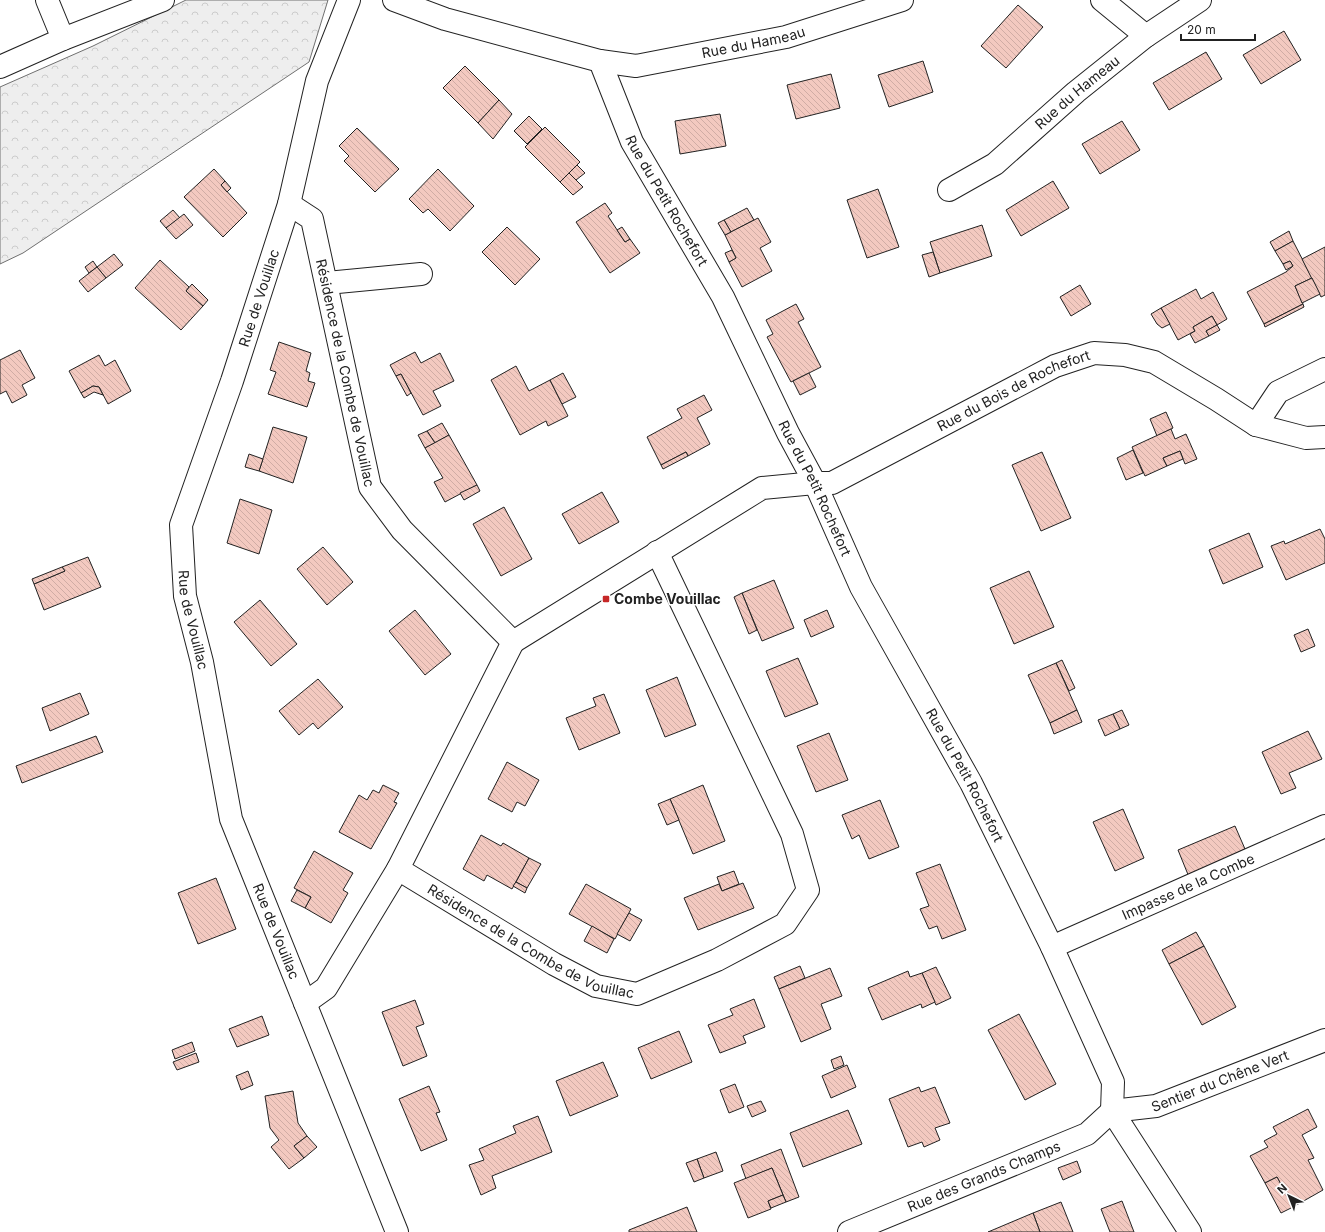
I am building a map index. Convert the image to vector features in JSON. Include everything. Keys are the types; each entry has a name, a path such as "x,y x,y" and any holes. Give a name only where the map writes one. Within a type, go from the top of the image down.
{"street":[{"path":"47,0 63,39"},
{"path":"0,67 63,39 163,0"},
{"name":"Rue de Vouillac","path":"348,0 317,81 289,204 232,381 181,525 184,596 202,662 231,819 398,1232"},
{"path":"394,0 445,19 600,61"},
{"name":"Rue du Hameau","path":"600,61 636,66 786,37 902,0"},
{"path":"1102,0 1146,36"},
{"name":"Rue du Hameau","path":"950,190 995,164 1076,92 1146,36 1200,0"},
{"name":"Rue du Petit Rochefort","path":"600,61 632,142 723,297 788,433 815,483 861,587 971,783 1052,948 1112,1082 1112,1111"},
{"name":"Résidence de la Combe de Vouillac","path":"289,204 312,219 370,487 402,530 513,642"},
{"path":"327,283 421,274"},
{"name":"Rue du Bois de Rochefort","path":"815,483 832,483 1055,366 1094,353 1125,356 1154,362 1256,425 1306,438 1325,437"},
{"path":"1256,425 1278,392 1325,369"},
{"path":"305,1003 326,988 398,869 513,642 762,488 815,483"},
{"name":"Résidence de la Combe de Vouillac","path":"398,869 554,964 582,979 596,986 637,994 717,960 785,924 808,890 792,834 657,552"},
{"name":"Impasse de la Combe","path":"1052,948 1325,826"},
{"name":"Sentier du Chêne Vert","path":"1112,1111 1156,1106 1325,1040"},
{"path":"1112,1111 1190,1232"},
{"name":"Rue des Grands Champs","path":"849,1232 883,1226 1087,1134 1112,1111"}],"green space":[{"path":"186,0 328,0 309,62 23,253 0,264 0,87 93,46"}],"building":[{"path":"1018,5 1043,27 1006,68 981,46"},
{"path":"1284,31 1301,60 1261,84 1243,55"},
{"path":"1206,52 1222,79 1169,110 1153,83"},
{"path":"923,61 933,92 889,107 878,75"},
{"path":"465,66 499,100 478,123 443,88"},
{"path":"831,74 840,108 796,119 787,85"},
{"path":"499,100 512,114 493,139 478,123"},
{"path":"720,114 726,146 680,154 675,121"},
{"path":"529,116 542,129 527,144 514,131"},
{"path":"1122,121 1140,150 1100,174 1082,144"},
{"path":"545,127 580,162 560,182 525,147"},
{"path":"357,128 399,169 375,192 344,161 349,156 339,146"},
{"path":"577,165 585,173 576,180 569,173"},
{"path":"214,169 225,181 221,185 247,213 223,237 184,197"},
{"path":"438,169 474,206 450,231 428,209 423,213 409,199"},
{"path":"569,173 583,187 573,195 560,182"},
{"path":"225,181 231,188 227,192 221,185"},
{"path":"1053,181 1069,208 1021,236 1006,210"},
{"path":"878,189 899,247 867,258 847,200"},
{"path":"605,203 612,213 608,216 625,242 630,239 640,253 610,273 576,222"},
{"path":"747,208 754,220 731,232 724,220"},
{"path":"173,210 180,218 166,228 160,221"},
{"path":"184,214 193,225 176,239 166,228"},
{"path":"758,218 771,242 760,248 772,271 742,287 729,262 736,258 725,235"},
{"path":"724,220 731,232 725,235 718,223"},
{"path":"982,225 992,256 940,273 930,242"},
{"path":"507,227 540,259 515,285 482,252"},
{"path":"622,227 630,239 625,242 617,230"},
{"path":"1289,231 1293,241 1275,251 1270,242"},
{"path":"1293,241 1312,278 1295,286 1303,304 1264,324 1247,292 1286,272 1293,266 1290,261 1283,264 1275,251"},
{"path":"1325,247 1325,295 1321,297 1302,259"},
{"path":"732,250 736,258 729,262 725,253"},
{"path":"933,252 940,273 929,277 922,255"},
{"path":"114,254 123,265 106,278 97,267"},
{"path":"160,260 189,287 186,291 203,306 181,330 135,288"},
{"path":"93,261 97,267 89,273 85,267"},
{"path":"1290,261 1293,266 1286,270 1283,264"},
{"path":"97,267 106,278 88,292 79,281"},
{"path":"1312,278 1320,294 1302,303 1295,286"},
{"path":"192,284 208,300 203,306 186,291"},
{"path":"1080,285 1091,304 1071,316 1060,297"},
{"path":"1196,289 1201,299 1213,292 1227,319 1217,325 1212,316 1193,327 1195,331 1178,340 1161,308"},
{"path":"796,304 804,319 798,322 821,367 791,382 767,337 773,334 766,320"},
{"path":"1303,304 1304,307 1265,327 1264,324"},
{"path":"1161,308 1170,324 1162,328 1157,324 1151,314"},
{"path":"1212,316 1217,325 1206,331 1209,336 1195,343 1190,334 1195,331 1193,327"},
{"path":"1217,325 1220,330 1209,336 1206,331"},
{"path":"279,342 311,353 306,371 310,373 308,381 315,383 307,407 268,394 276,372 270,370"},
{"path":"20,350 35,378 22,385 27,395 12,403 6,391 0,394 0,360"},
{"path":"415,352 421,363 440,353 454,381 433,391 441,406 423,415 401,374 396,376 390,365"},
{"path":"99,355 105,366 115,360 131,391 108,404 99,387 93,386 81,393 69,371"},
{"path":"516,366 529,391 550,380 568,416 548,426 546,421 520,435 491,380"},
{"path":"563,373 576,397 562,404 550,380"},
{"path":"809,373 816,387 800,395 793,381"},
{"path":"401,374 411,393 407,396 396,376"},
{"path":"93,386 99,387 103,395 94,392 84,398 81,393"},
{"path":"704,395 712,410 697,418 710,444 688,456 686,452 661,465 647,437 682,418 677,409"},
{"path":"1166,412 1173,428 1157,436 1150,419"},
{"path":"442,423 449,435 435,443 427,431"},
{"path":"273,427 307,437 293,483 259,471"},
{"path":"1171,429 1175,439 1186,434 1197,459 1185,464 1180,451 1163,458 1167,466 1145,476 1132,447"},
{"path":"427,431 435,443 425,448 418,435"},
{"path":"449,435 477,485 445,502 434,482 443,478 425,448"},
{"path":"1133,450 1143,473 1126,480 1117,458"},
{"path":"1180,451 1183,459 1167,466 1163,458"},
{"path":"686,452 688,456 663,469 661,465"},
{"path":"1042,452 1071,518 1041,531 1012,465"},
{"path":"249,454 263,459 259,471 245,467"},
{"path":"477,485 480,491 464,500 460,493"},
{"path":"602,492 619,522 579,544 562,514"},
{"path":"240,499 272,510 259,554 227,543"},
{"path":"504,507 532,559 501,576 473,524"},
{"path":"1320,529 1325,539 1325,563 1286,580 1271,546 1284,541 1285,544"},
{"path":"1249,533 1263,567 1223,584 1209,550"},
{"path":"323,547 353,582 327,605 297,569"},
{"path":"88,557 101,587 44,610 34,584 65,571 62,567"},
{"path":"62,567 65,571 34,584 32,579"},
{"path":"1029,571 1054,627 1014,644 990,588"},
{"path":"774,580 794,628 762,641 742,593"},
{"path":"742,593 757,630 749,634 734,597"},
{"path":"260,600 297,644 271,666 234,622"},
{"path":"415,610 451,654 425,675 389,631"},
{"path":"827,610 834,627 811,637 804,620"},
{"path":"1308,629 1315,646 1301,652 1294,635"},
{"path":"798,658 818,704 785,717 766,671"},
{"path":"1062,660 1075,688 1069,691 1056,663"},
{"path":"1056,663 1077,710 1050,723 1028,675"},
{"path":"677,677 696,725 665,737 646,690"},
{"path":"318,679 343,707 318,729 313,723 299,735 279,711"},
{"path":"80,693 89,714 50,731 42,708"},
{"path":"604,694 620,733 579,750 566,718 596,706 593,698"},
{"path":"1077,710 1082,722 1054,734 1050,723"},
{"path":"1122,710 1129,725 1120,729 1113,714"},
{"path":"1113,714 1120,729 1105,736 1098,720"},
{"path":"1308,731 1322,759 1289,773 1296,788 1281,794 1262,752"},
{"path":"829,733 848,780 816,792 797,746"},
{"path":"96,736 103,752 22,783 16,766"},
{"path":"507,762 539,780 525,806 517,802 512,812 488,799"},
{"path":"383,785 399,793 394,802 397,803 371,849 339,832 359,795 367,800 373,790 379,793"},
{"path":"703,785 725,841 693,854 670,799"},
{"path":"670,799 679,820 667,825 658,804"},
{"path":"880,800 899,847 869,859 859,835 852,839 842,815"},
{"path":"1123,809 1144,858 1115,871 1093,822"},
{"path":"1235,826 1245,849 1233,855 1233,858 1189,877 1178,850"},
{"path":"481,835 501,846 503,843 529,858 512,889 487,875 484,881 463,869"},
{"path":"314,851 353,873 343,890 348,893 331,923 305,908 311,897 294,888"},
{"path":"529,858 541,864 527,888 516,882"},
{"path":"940,864 966,930 942,939 937,926 929,929 920,909 929,906 916,873"},
{"path":"734,871 739,884 722,891 717,877"},
{"path":"216,878 236,929 198,944 178,893"},
{"path":"516,882 527,888 525,893 513,886"},
{"path":"743,883 754,908 698,930 684,898 719,884 722,891"},
{"path":"586,884 631,909 615,939 569,914"},
{"path":"297,890 311,897 305,908 291,901"},
{"path":"629,913 642,920 630,941 617,934"},
{"path":"592,926 614,939 607,953 584,941"},
{"path":"1196,932 1204,946 1169,964 1162,950"},
{"path":"1204,946 1236,1007 1202,1025 1169,964"},
{"path":"800,966 805,978 779,989 774,977"},
{"path":"936,967 951,998 936,1005 922,973"},
{"path":"830,968 842,996 821,1004 831,1029 801,1042 779,989"},
{"path":"908,971 910,977 922,973 935,1002 922,1008 921,1004 882,1020 868,988"},
{"path":"754,999 765,1027 743,1036 746,1043 720,1053 708,1025 733,1015 730,1009"},
{"path":"415,1000 424,1024 416,1027 427,1056 403,1066 382,1012"},
{"path":"1019,1014 1056,1084 1025,1100 988,1030"},
{"path":"262,1016 269,1035 237,1047 229,1029"},
{"path":"679,1031 692,1062 651,1079 638,1048"},
{"path":"192,1042 195,1051 175,1059 172,1050"},
{"path":"196,1053 199,1062 177,1070 173,1062"},
{"path":"841,1056 844,1065 834,1069 831,1060"},
{"path":"603,1062 618,1096 570,1116 556,1081"},
{"path":"847,1065 856,1087 831,1098 822,1076"},
{"path":"248,1071 253,1085 241,1090 236,1076"},
{"path":"735,1084 744,1107 729,1113 720,1090"},
{"path":"429,1086 440,1112 436,1113 447,1140 421,1151 399,1099"},
{"path":"919,1087 921,1092 935,1087 950,1123 935,1128 940,1140 924,1147 922,1142 908,1147 889,1099"},
{"path":"293,1091 298,1123 307,1136 294,1146 304,1158 289,1169 271,1147 279,1140 270,1128 265,1096"},
{"path":"761,1101 766,1111 752,1117 747,1106"},
{"path":"1308,1109 1317,1127 1302,1135 1314,1158 1308,1160 1323,1190 1293,1207 1277,1177 1265,1183 1250,1156 1268,1147 1264,1141 1277,1134 1273,1127"},
{"path":"848,1110 862,1144 803,1167 790,1133"},
{"path":"538,1116 552,1152 492,1176 496,1188 481,1195 469,1165 484,1160 479,1149 516,1133 513,1126"},
{"path":"307,1136 317,1147 304,1158 294,1146"},
{"path":"781,1149 799,1197 786,1202 772,1168 746,1179 741,1165"},
{"path":"716,1152 723,1171 704,1178 697,1159"},
{"path":"697,1159 704,1178 694,1182 686,1163"},
{"path":"1077,1161 1081,1172 1063,1180 1058,1168"},
{"path":"772,1168 783,1195 768,1201 771,1209 748,1218 734,1183"},
{"path":"1277,1177 1293,1207 1281,1213 1265,1183"},
{"path":"783,1195 786,1202 771,1208 768,1201"},
{"path":"1122,1201 1134,1232 1110,1232 1101,1209"},
{"path":"1061,1202 1073,1232 1040,1232 1033,1213"},
{"path":"687,1207 697,1232 629,1232 629,1230"},
{"path":"1033,1213 1040,1232 988,1232"}],"place":[{"name":"Combe Vouillac","path":"606,599"}]}
